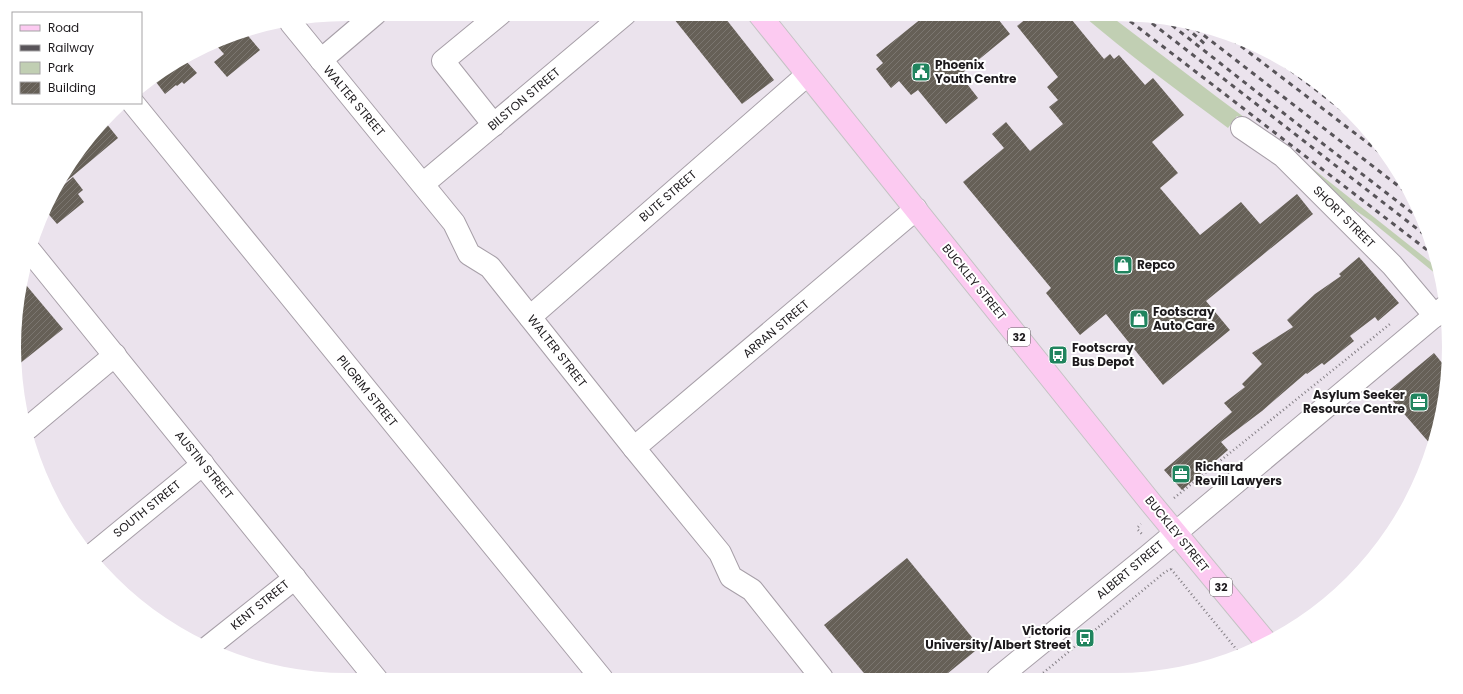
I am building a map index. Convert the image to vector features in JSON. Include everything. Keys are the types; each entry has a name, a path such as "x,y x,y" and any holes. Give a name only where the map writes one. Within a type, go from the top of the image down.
{"main road":[{"name":"BUCKLEY STREET","path":"765,21 1176,533 1262,638"}],"street":[{"path":"321,60 368,21"},
{"path":"492,21 443,61 494,125"},
{"name":"BILSTON STREET","path":"423,184 617,21"},
{"name":"WALTER STREET","path":"293,26 454,223 469,254 490,267 634,448 720,553 731,577 752,590 818,673"},
{"name":"BUTE STREET","path":"530,317 807,74"},
{"name":"PILGRIM STREET","path":"134,104 597,673"},
{"name":"SHORT STREET","path":"1242,128 1283,156 1440,312"},
{"name":"ARRAN STREET","path":"634,448 916,209"},
{"name":"AUSTIN STREET","path":"34,256 370,673"},
{"name":"ALBERT STREET","path":"1004,673 1176,533 1440,312"},
{"path":"31,426 115,355"},
{"name":"SOUTH STREET","path":"94,552 203,464"},
{"name":"KENT STREET","path":"213,644 295,578"}],"path":[{"path":"1174,498 1395,320"},
{"path":"1178,494 1182,500"},
{"path":"1141,524 1138,528 1142,534"},
{"path":"1043,673 1154,581 1171,569 1237,650"}],"green space":[{"path":"1089,21 1117,21 1307,164 1431,262 1433,272 1371,221 1321,187 1289,155 1237,116 1228,128"}],"building":[{"path":"676,21 728,21 774,80 742,104"},
{"name":"Phoenix Youth Centre","path":"918,21 1000,21 1010,34 960,75 978,98 946,124 918,90 911,95 899,81 891,88 876,69 883,63 876,55"},
{"path":"1023,21 1073,21 1104,59 1110,54 1114,59 1119,55 1145,85 1153,78 1184,115 1152,142 1178,173 1160,188 1200,235 1241,202 1260,224 1297,194 1313,214 1206,301 1230,330 1163,385 1106,314 1080,335 1046,293 1051,288 963,182 1004,148 992,134 1006,122 1030,151 1063,124 1049,107 1058,100 1047,87 1058,77 1017,26"},
{"path":"248,36 260,50 227,77 214,62 224,54 218,48"},
{"path":"188,63 197,73 184,84 182,82 177,86 176,85 165,94 157,83"},
{"path":"108,125 118,138 67,181 88,149"},
{"path":"73,177 83,190 78,194 84,202 57,224 49,215 65,184"},
{"path":"1359,257 1399,303 1378,321 1375,317 1350,336 1354,341 1324,365 1322,363 1307,374 1306,373 1262,411 1221,442 1228,450 1182,490 1164,470 1232,412 1224,403 1245,387 1242,384 1262,364 1252,353 1293,327 1287,320 1315,294 1341,276 1339,274"},
{"path":"27,286 63,329 22,362 22,326"},
{"name":"Asylum Seeker Resource Centre","path":"1434,353 1441,362 1441,368 1436,411 1428,441 1386,393"},
{"path":"907,558 980,647 948,673 864,673 824,625"}],"railway":[{"path":"1131,22 1427,250"},
{"path":"1152,23 1421,232"},
{"path":"1173,26 1413,213"},
{"path":"1188,29 1206,45"},
{"path":"1199,32 1400,187"},
{"path":"1240,46 1374,148"},
{"path":"1310,86 1318,92"}],"place":[{"name":"Phoenix Youth Centre","path":"921,72"},
{"name":"Repco","path":"1123,265"},
{"name":"Footscray Auto Care","path":"1139,319"},
{"name":"Footscray Bus Depot","path":"1058,355"},
{"name":"Asylum Seeker Resource Centre","path":"1419,402"},
{"name":"Richard Revill Lawyers","path":"1181,474"},
{"name":"Victoria University/Albert Street","path":"1085,638"}]}
